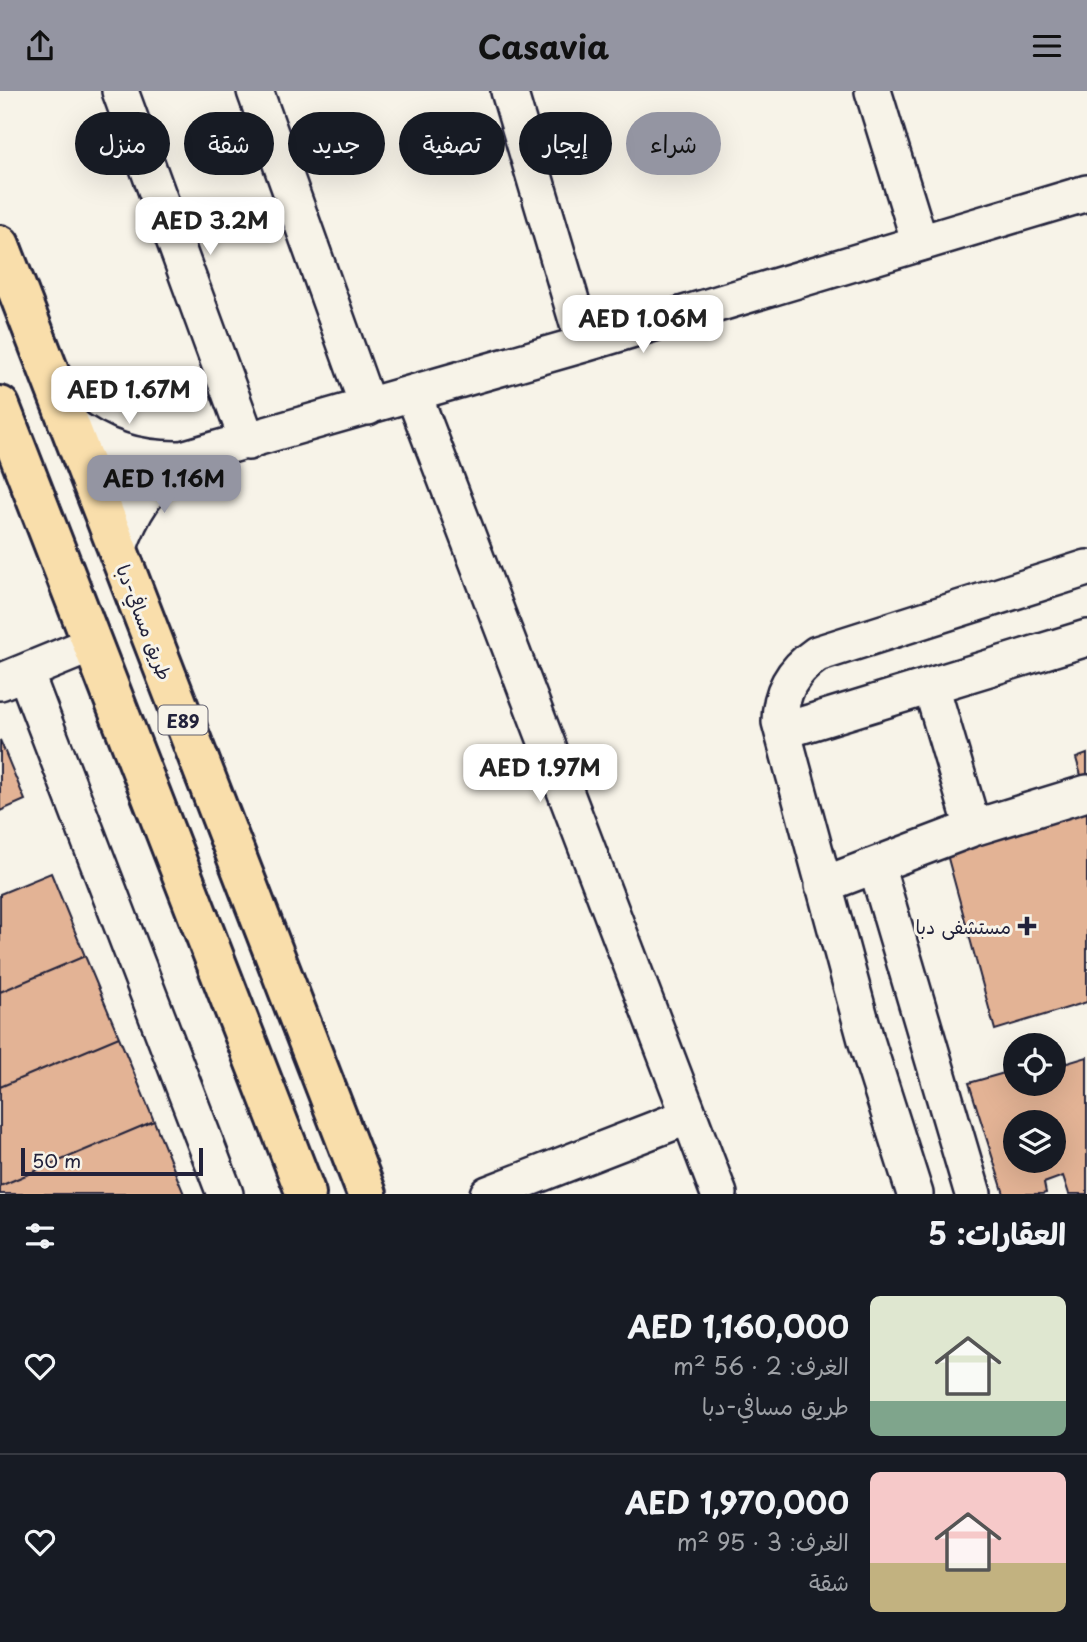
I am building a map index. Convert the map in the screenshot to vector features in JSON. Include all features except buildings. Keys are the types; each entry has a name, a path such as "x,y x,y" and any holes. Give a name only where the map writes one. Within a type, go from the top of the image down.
{"highway":[{"name":"طريق مسافي-دبا","path":"0,245 368,1194"},
{"path":"0,406 306,1194"}],"street":[{"path":"120,91 248,442"},
{"path":"254,91 368,407"},
{"path":"509,91 584,344"},
{"path":"873,91 920,243"},
{"path":"66,421 86,437 132,456 182,459 584,344 1087,193"},
{"path":"413,393 719,1194"},
{"path":"118,550 135,508 164,473 182,459"},
{"path":"915,1194 866,1040 823,885 783,731 780,709 788,684 804,663 817,654 1087,568"},
{"path":"783,731 1087,638"},
{"path":"93,644 12,677 225,1194"},
{"path":"931,687 973,828"},
{"path":"823,885 973,828 1087,793"},
{"path":"876,865 973,1194"},
{"path":"488,1194 689,1116"}],"place":[{"name":"مستشفى دبا","path":"1027,926"}]}
